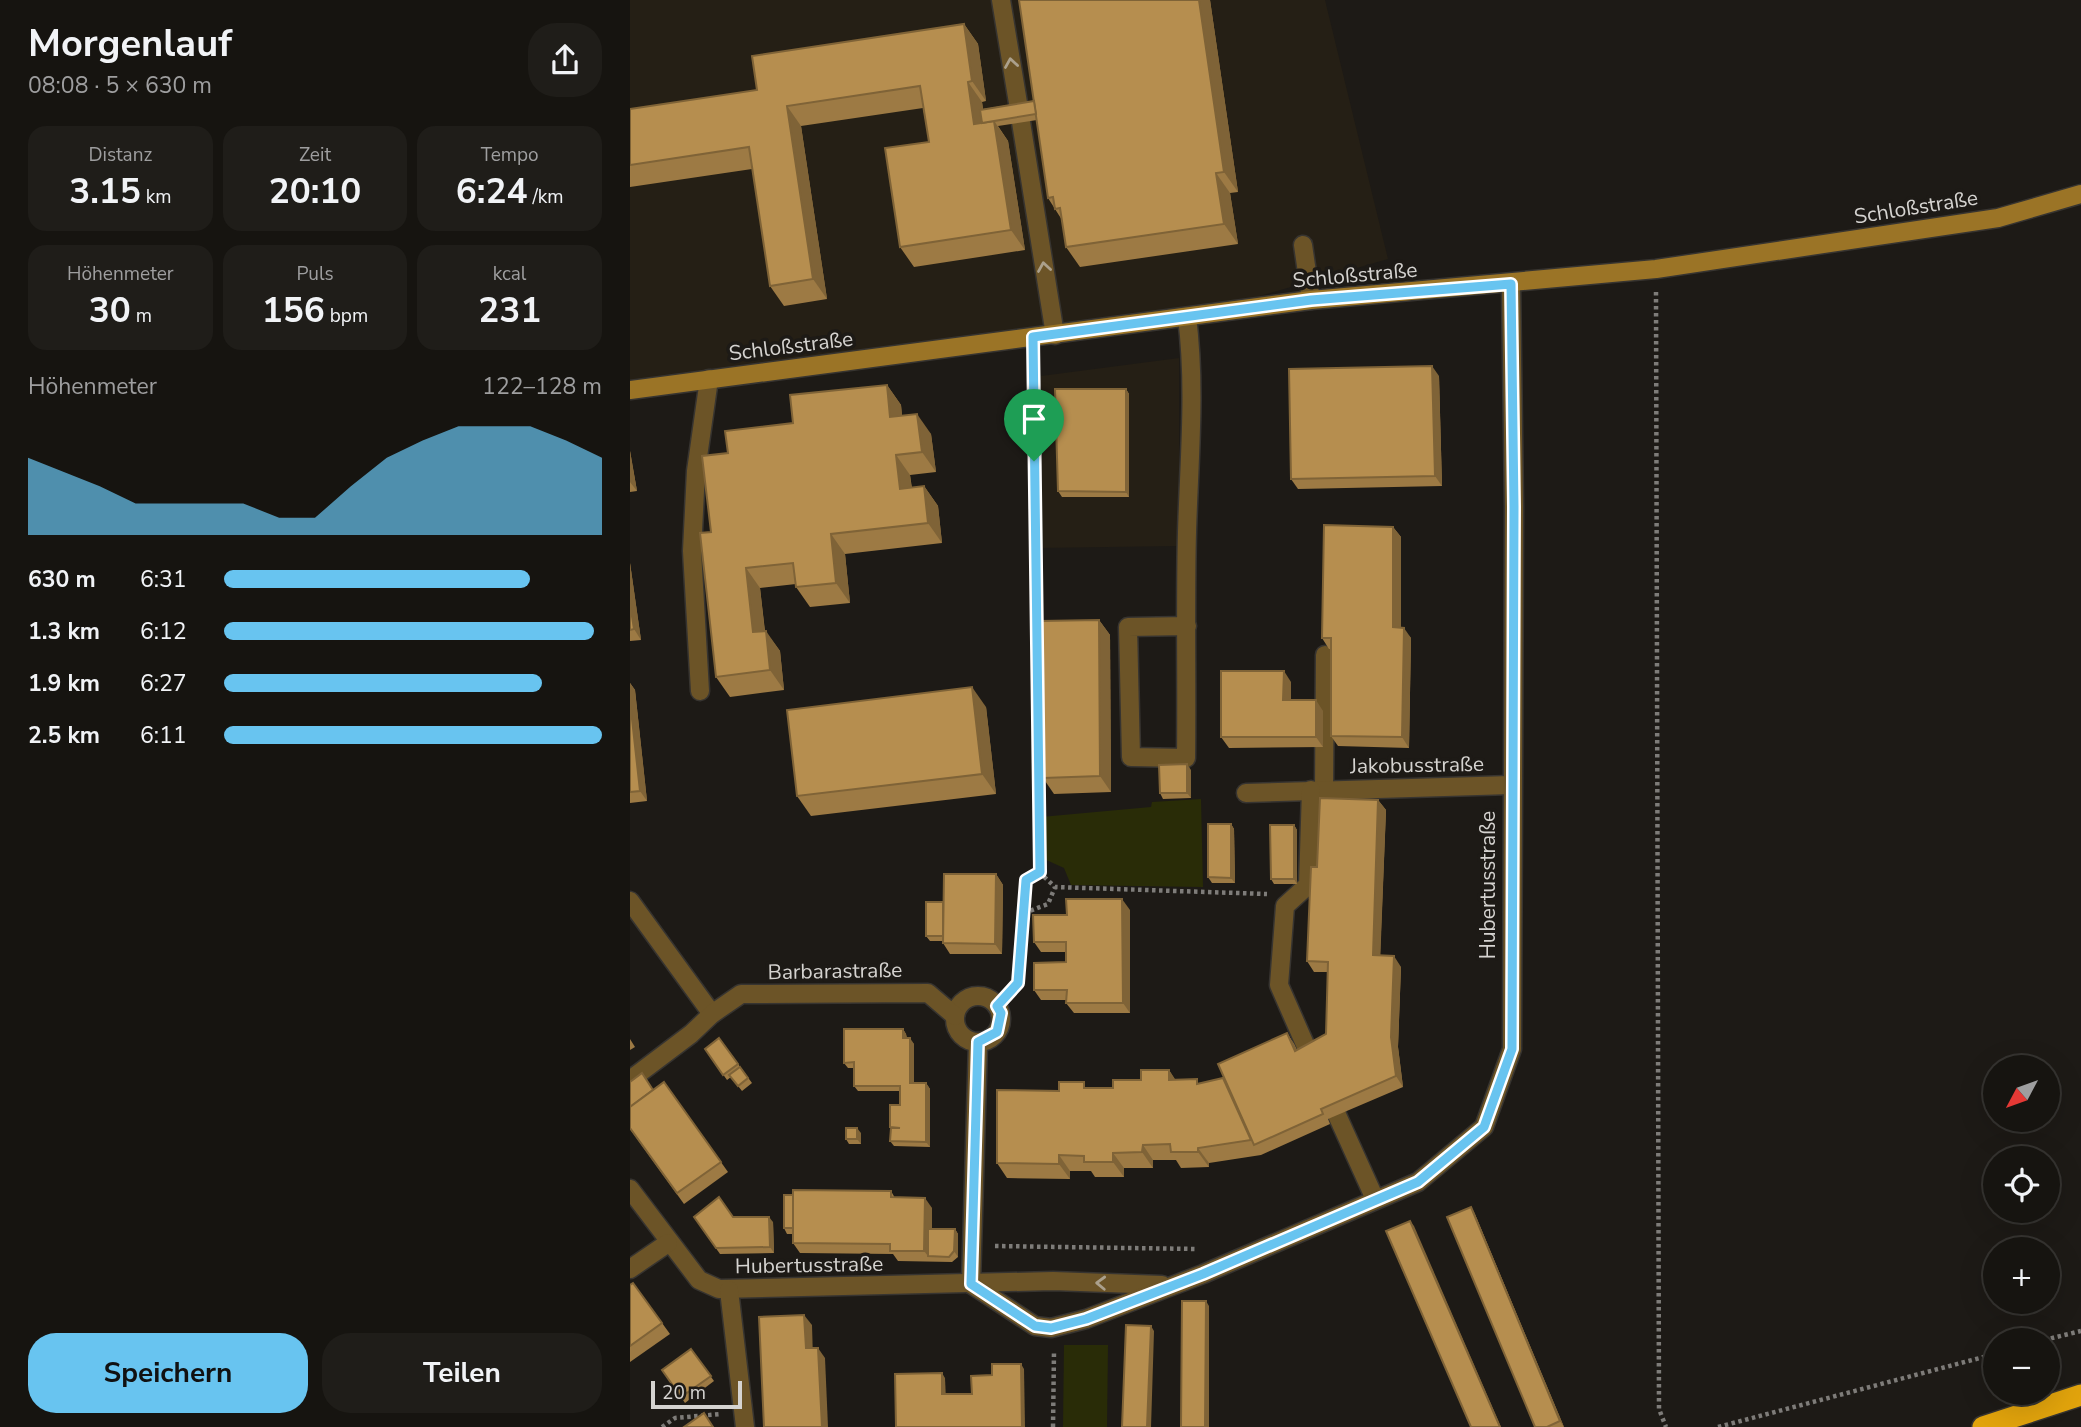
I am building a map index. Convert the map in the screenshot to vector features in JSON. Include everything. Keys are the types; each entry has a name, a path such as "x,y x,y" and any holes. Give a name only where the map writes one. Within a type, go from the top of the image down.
{"highway":[{"path":"1983,1427 2081,1395"}],"street":[{"path":"1001,0 1055,335"},
{"name":"Schloßstraße","path":"630,390 1311,300 1656,269 1998,218 2081,194"},
{"path":"1303,245 1311,300"},
{"name":"Hubertusstraße","path":"971,1284 1035,1326 1051,1328 1086,1319 1203,1274 1418,1182 1484,1127 1512,1049 1514,507 1511,284"},
{"path":"1187,626 1128,627 1131,757 1186,758 1192,355 1188,317"},
{"path":"700,691 692,551 696,471 709,379"},
{"name":"Jakobusstraße","path":"1311,1058 1279,985 1285,906 1308,885 1318,790 1325,655"},
{"name":"Jakobusstraße","path":"1246,793 1511,785"},
{"path":"630,901 712,1014"},
{"name":"Barbarastraße","path":"630,1080 741,994 928,993 955,1016 959,1032 971,1041 978,1042"},
{"path":"955,1016 958,1007 970,997 986,997 1001,1013 997,1032 978,1042 971,1284"},
{"path":"1337,1115 1375,1199"},
{"name":"Hubertusstraße","path":"630,1189 668,1243 699,1280 719,1289 1053,1282 1169,1285"},
{"path":"630,1269 668,1243"},
{"path":"729,1290 744,1420"}],"path":[{"path":"1656,269 1659,1409 1666,1427"},
{"path":"1033,337 1040,872 1055,887 1296,895"},
{"path":"997,1006 1018,983 1026,880 1040,872"},
{"path":"1024,913 1048,904 1055,887"},
{"path":"973,1246 1205,1249 1203,1274"},
{"path":"2060,1336 2081,1331"},
{"path":"1053,1427 1054,1352"},
{"path":"1718,1427 1983,1356"},
{"path":"662,1427 675,1418 744,1420"}],"shaded area":[{"path":"630,0 1325,0 1388,259 1187,317 630,390"},
{"path":"1179,358 1179,546 1039,548 1041,376"}],"green space":[{"path":"1201,799 1203,887 1071,885 1064,868 1042,858 1041,817 1151,807 1152,802"},
{"path":"1064,1345 1108,1345 1107,1427 1063,1427"}],"building":[{"path":"1019,0 1199,0 1224,172 1216,173 1224,224 1066,247 1060,208 1055,209 1053,197 1048,198"},
{"path":"964,24 972,81 968,82 974,124 994,121 1011,230 900,247 885,148 929,142 920,86 787,106 813,279 770,286 749,147 630,165 630,109 757,90 752,56"},
{"path":"1034,101 1036,114 982,123 980,110"},
{"path":"1432,366 1435,476 1291,479 1289,369"},
{"path":"887,385 890,417 917,414 922,452 896,455 900,489 924,486 928,523 831,534 836,583 796,587 793,563 746,568 753,632 766,631 770,670 716,677 700,533 711,532 702,456 728,453 725,431 793,423 790,395"},
{"path":"1055,389 1126,389 1126,492 1058,491"},
{"path":"1324,525 1393,527 1393,627 1404,628 1402,737 1331,736 1331,638 1322,638"},
{"path":"630,604 634,629 630,630"},
{"path":"1099,620 1100,776 1043,778 1041,621"},
{"path":"1221,671 1284,671 1283,700 1316,700 1316,737 1221,737"},
{"path":"972,687 982,774 797,796 787,710"},
{"path":"630,701 640,791 630,792"},
{"path":"1187,764 1187,793 1160,793 1159,765"},
{"path":"1320,798 1378,800 1373,955 1394,956 1391,1037 1396,1076 1321,1109 1323,1114 1254,1145 1218,1064 1287,1033 1295,1051 1326,1034 1328,962 1307,961 1311,867 1317,867"},
{"path":"1208,824 1231,824 1231,878 1208,877"},
{"path":"1270,825 1294,825 1294,879 1271,879"},
{"path":"944,874 996,874 995,944 943,943"},
{"path":"1066,899 1122,899 1123,1003 1066,1003 1067,990 1034,990 1034,963 1066,962 1066,942 1034,942 1033,915 1067,915"},
{"path":"926,902 943,902 943,936 926,936"},
{"path":"844,1029 903,1029 903,1038 910,1038 910,1083 926,1083 926,1142 890,1141 891,1128 900,1128 890,1127 890,1105 900,1105 900,1086 854,1086 854,1062 844,1063"},
{"path":"719,1038 738,1064 723,1075 705,1049"},
{"path":"740,1067 748,1078 738,1086 729,1075"},
{"path":"1141,1070 1169,1070 1169,1080 1197,1079 1197,1084 1223,1078 1251,1140 1198,1148 1198,1152 1171,1152 1170,1144 1143,1145 1142,1152 1113,1153 1113,1162 1084,1162 1084,1156 1059,1155 1059,1164 997,1163 997,1090 1059,1091 1059,1082 1084,1082 1084,1088 1113,1088 1113,1080 1141,1080"},
{"path":"642,1073 653,1090 630,1107 630,1082"},
{"path":"664,1082 721,1162 677,1193 630,1128 630,1107"},
{"path":"846,1128 857,1128 857,1139 846,1139"},
{"path":"793,1190 891,1191 891,1197 925,1198 924,1251 890,1251 890,1244 793,1243"},
{"path":"784,1195 793,1195 793,1228 784,1228"},
{"path":"719,1197 733,1217 769,1217 770,1247 716,1248 694,1217"},
{"path":"1471,1207 1560,1421 1547,1427 1535,1427 1447,1217"},
{"path":"1410,1221 1500,1427 1471,1427 1386,1231"},
{"path":"928,1229 955,1229 954,1251 949,1257 928,1256"},
{"path":"633,1283 662,1323 630,1346 630,1285"},
{"path":"1182,1301 1206,1301 1205,1427 1181,1427"},
{"path":"804,1315 806,1348 818,1348 822,1427 764,1427 759,1317"},
{"path":"1126,1325 1151,1326 1147,1427 1122,1427"},
{"path":"691,1349 711,1376 681,1397 662,1370"},
{"path":"992,1364 1021,1364 1022,1427 896,1427 895,1374 942,1373 942,1394 972,1394 971,1376 992,1375"},
{"path":"704,1413 713,1427 684,1427"}],"route":[{"path":"1511,284 1514,507 1512,1049 1484,1127 1418,1182 1203,1274 1086,1319 1051,1328 1035,1326 971,1284 978,1042 997,1032 1001,1013 997,1006 1018,983 1026,880 1040,872 1033,548 1034,461 1033,337 1311,300 1511,284"}]}
